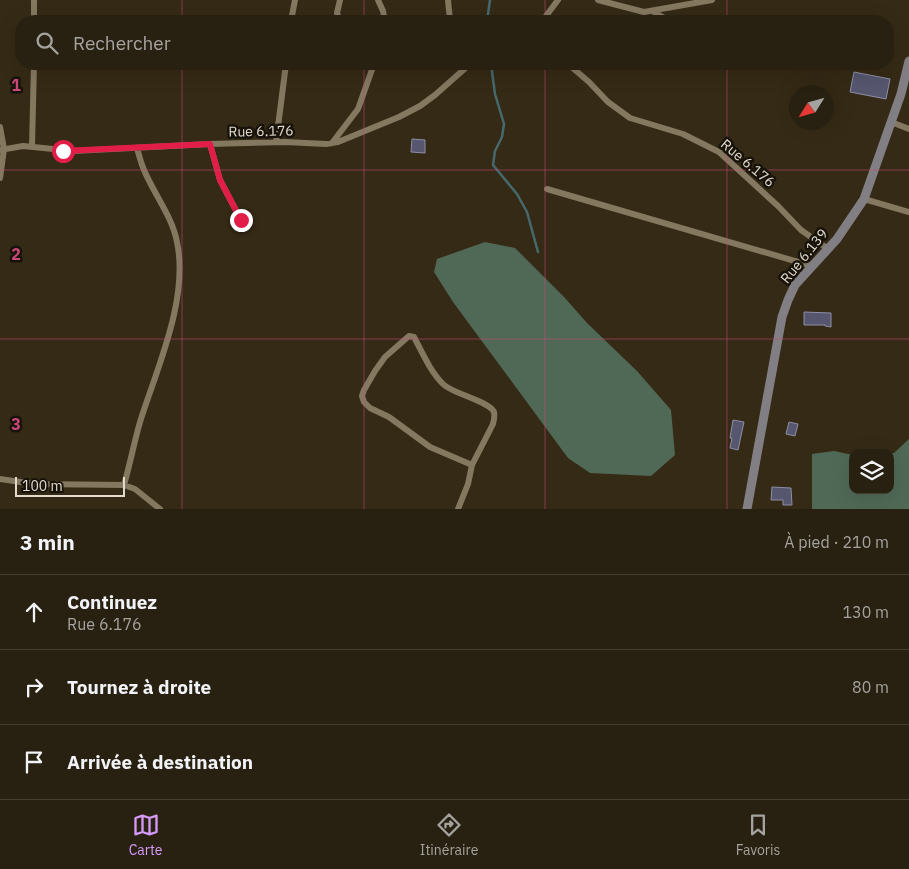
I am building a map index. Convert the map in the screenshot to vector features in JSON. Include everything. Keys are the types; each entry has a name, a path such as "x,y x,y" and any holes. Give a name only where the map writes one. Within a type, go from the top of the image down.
{"street":[{"path":"34,0 34,15"},
{"path":"292,15 295,0"},
{"path":"338,15 340,0"},
{"path":"378,0 384,15"},
{"path":"448,0 448,15"},
{"path":"547,15 558,0"},
{"path":"598,0 644,12 712,0"},
{"path":"652,11 659,15"},
{"name":"Rue 6.139","path":"747,509 782,317 788,300 795,285 837,239 864,199 901,94 909,61"},
{"path":"32,146 34,70"},
{"path":"276,142 285,70"},
{"path":"332,143 358,109 372,70"},
{"name":"Rue 6.176","path":"2,149 32,146 63,151 276,142 332,143 399,117 420,106 463,70"},
{"name":"Rue 6.176","path":"575,70 608,102 630,118 683,134 719,152 802,230 828,249"},
{"path":"891,122 909,129"},
{"path":"0,127 2,149 0,178"},
{"path":"210,144 220,180 241,220"},
{"path":"124,485 140,423 176,306 181,275 177,241 165,210 144,170 137,148"},
{"path":"547,189 812,266"},
{"path":"864,199 909,212"},
{"path":"458,509 468,484 472,465 493,424 494,411 489,406 442,383 424,356 414,336 409,336 385,357 375,371 364,390 362,396 364,402 370,408 389,417 430,447 472,465"},
{"path":"0,479 34,484 124,485 135,489 160,509"}],"green space":[{"path":"485,242 515,248 587,323 637,371 671,410 675,455 651,476 590,473 568,458 453,302 434,272 437,259"},
{"path":"909,439 909,509 812,509 812,454 834,451 849,454 849,494 894,494 894,453"}],"building":[{"path":"854,72 890,79 886,99 850,92"},
{"path":"412,139 425,140 425,153 411,152"},
{"path":"804,312 831,313 831,327 825,325 804,325"},
{"path":"733,420 744,422 738,450 730,448"},
{"path":"789,422 798,424 795,436 786,434"},
{"path":"772,487 791,488 792,505 783,505 783,500 771,500"}],"waterway":[{"path":"488,15 490,0"},
{"path":"492,70 495,94 504,124 502,137 495,151 493,165 517,194 527,212 538,252"}],"route":[{"path":"63,151 210,144 220,180 241,220"}]}
